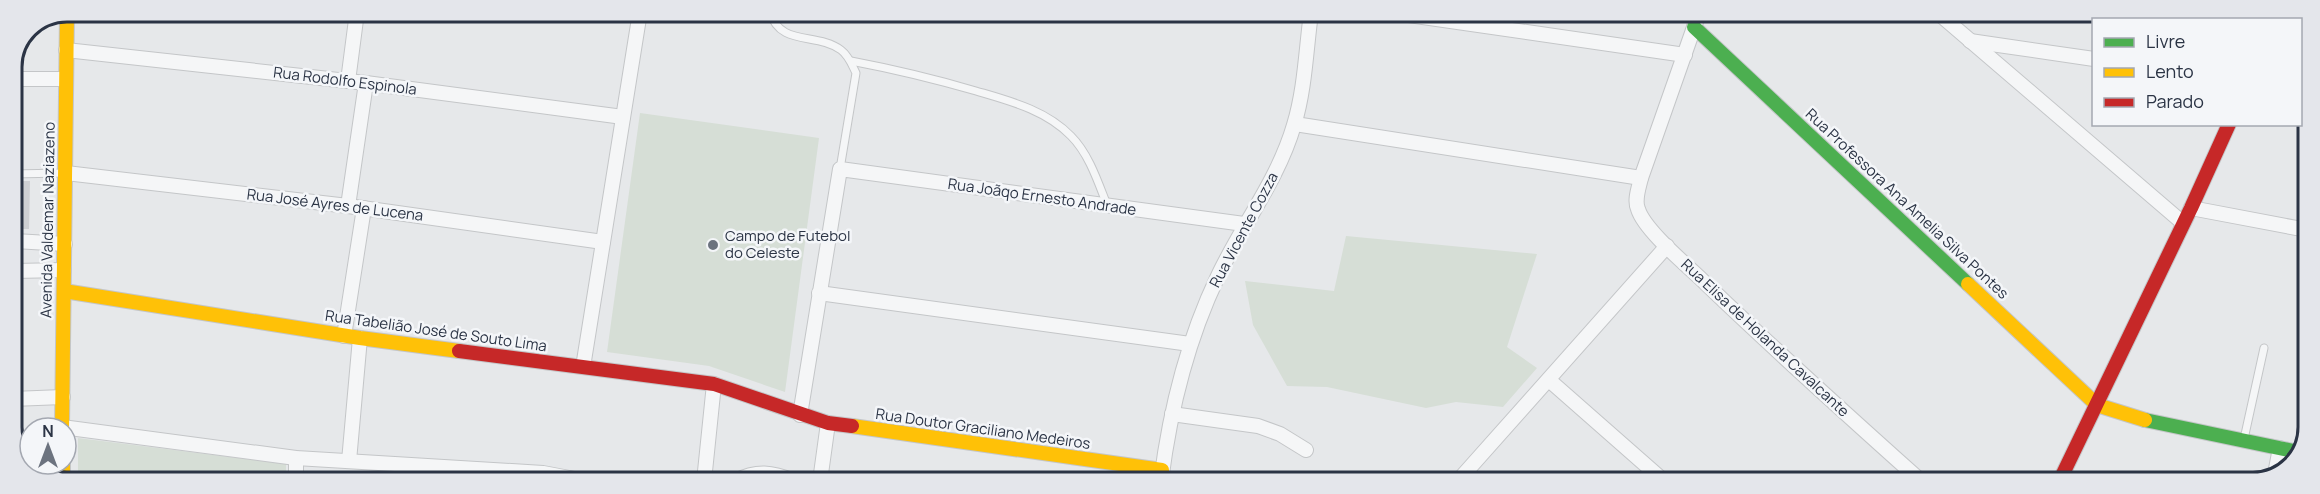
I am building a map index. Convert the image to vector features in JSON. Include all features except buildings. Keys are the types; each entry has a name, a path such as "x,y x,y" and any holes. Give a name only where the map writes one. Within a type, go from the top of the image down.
{"street":[{"name":"Avenida Valdemar Naziazeno","path":"62,416 67,23"},
{"path":"348,81 356,23"},
{"path":"583,367 637,23"},
{"name":"Rua Vicente Cozza","path":"1162,472 1181,373 1190,344 1218,276 1244,224 1282,160 1295,124 1302,90 1310,23"},
{"path":"1464,23 1685,55"},
{"name":"Rua Elisa de Holanda Cavalcante","path":"1695,23 1641,178 1637,209 1645,222 1667,246 1767,342 1911,472"},
{"path":"1949,23 2183,223"},
{"name":"Rua Professora Ana Amelia Silva Pontes","path":"1694,27 2097,405"},
{"path":"1970,41 2092,58"},
{"name":"Rua Rodolfo Espinola","path":"66,50 366,83 623,117"},
{"path":"23,79 66,79"},
{"path":"348,206 366,83"},
{"path":"1295,124 1641,178"},
{"path":"2064,472 2228,126"},
{"path":"800,415 840,169"},
{"name":"Rua Joãqo Ernesto Andrade","path":"840,169 1244,224"},
{"name":"Rua José Ayres de Lucena","path":"66,173 364,208 603,242"},
{"path":"344,336 364,208"},
{"path":"2191,208 2297,228"},
{"path":"23,241 64,243"},
{"path":"1465,472 1667,246"},
{"path":"23,271 64,270"},
{"name":"Rua Tabelião José de Souto Lima","path":"64,291 344,336 714,384 800,415"},
{"path":"819,293 1190,344"},
{"path":"349,462 360,338"},
{"path":"1549,380 1654,472"},
{"path":"705,472 714,384"},
{"path":"23,399 63,397"},
{"path":"2097,405 2158,424 2290,450"},
{"path":"1172,414 1258,426 1280,434 1306,450"},
{"name":"Rua Doutor Graciliano Medeiros","path":"800,415 828,423 1136,472"},
{"path":"821,472 828,423"},
{"path":"78,430 296,458 478,472"},
{"path":"2277,464 2280,448"},
{"path":"296,458 296,472"}],"lane":[{"path":"775,23 777,28 785,33 830,44 841,50 851,61 856,73 840,169"},
{"path":"851,61 923,75 1014,103 1050,118 1072,137 1086,158 1107,205"},
{"path":"23,174 66,173"},
{"path":"2244,441 2264,348"}],"shaded area":[{"name":"Campo de Futebol do Celeste","path":"640,113 819,138 785,392 709,366 607,352"},
{"path":"1346,236 1537,254 1507,347 1537,368 1503,407 1456,402 1426,408 1327,387 1287,386 1253,325 1245,281 1334,291"},
{"path":"78,438 286,464 286,472 78,472"}],"traffic: fast":[{"path":"1694,27 1968,284"},
{"path":"2145,420 2290,450"}],"traffic: slow":[{"path":"62,416 67,23"},
{"path":"1968,284 2097,405 2145,420"},
{"path":"64,291 360,338 459,351"},
{"path":"852,426 1162,470"}],"traffic: jam":[{"path":"2064,472 2228,126"},
{"path":"459,351 714,384 828,423 852,426"}],"place":[{"name":"Campo de Futebol do Celeste","path":"713,245"}]}
